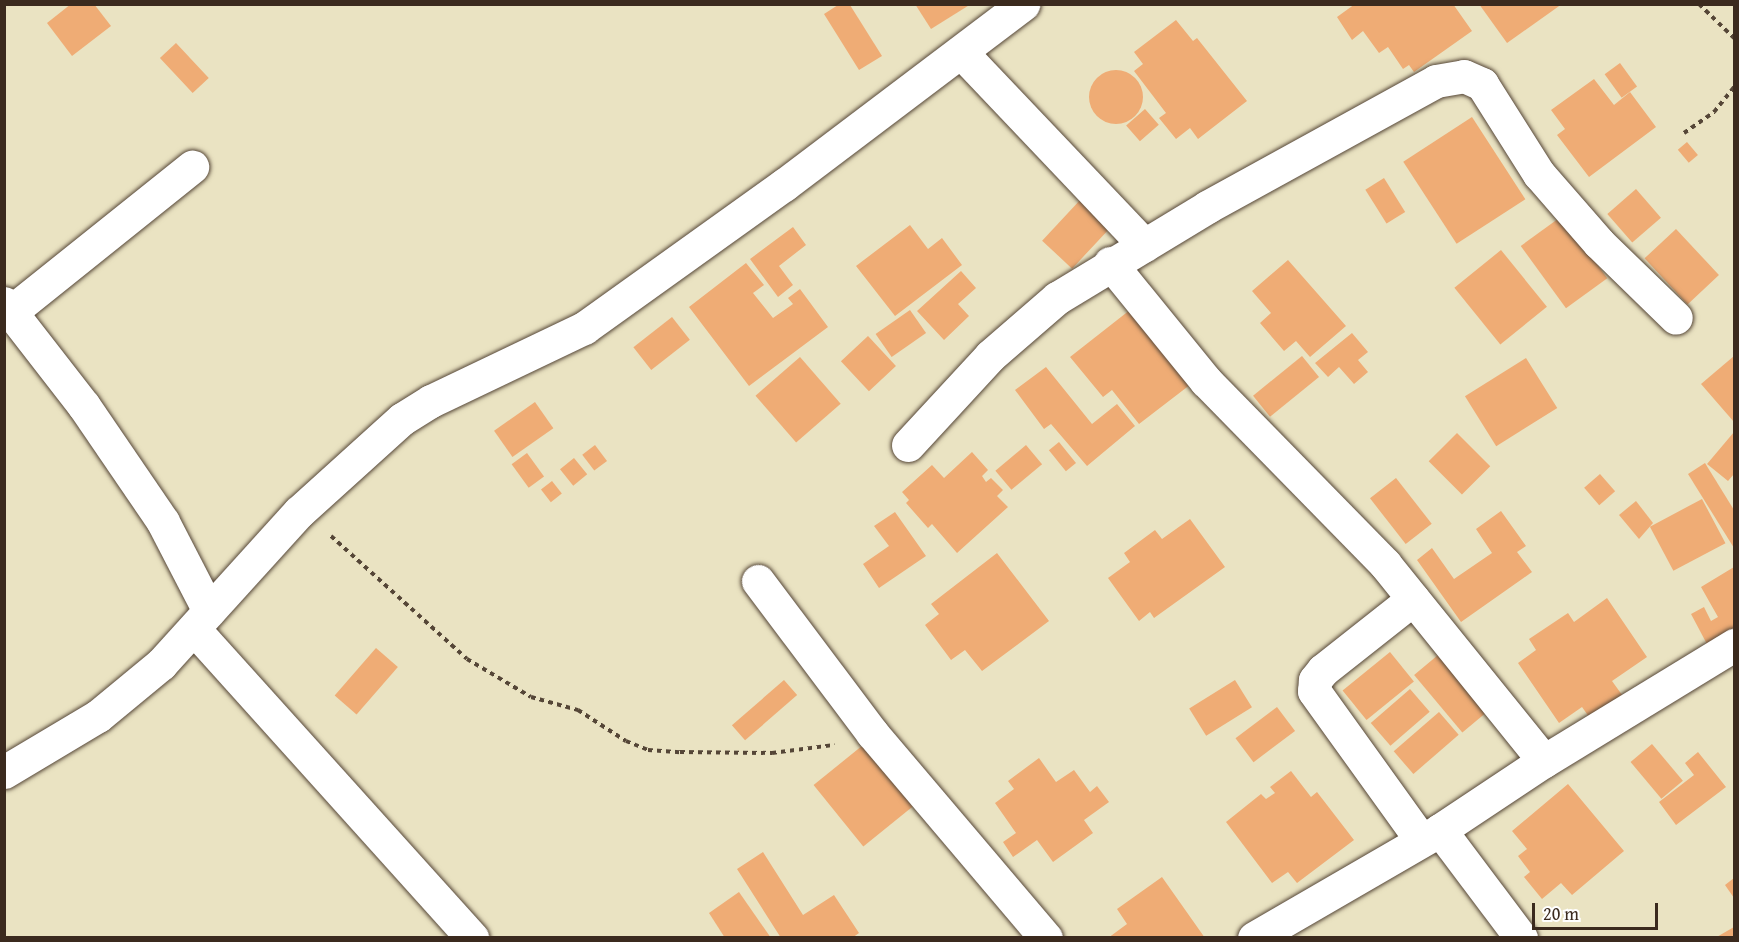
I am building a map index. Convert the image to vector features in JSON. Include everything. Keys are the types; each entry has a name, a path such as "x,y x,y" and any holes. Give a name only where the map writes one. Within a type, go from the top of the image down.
{"street":[{"path":"4,772 98,716 161,664 299,512 402,419 431,401 584,328 962,53 1023,4"},
{"path":"962,53 1144,245"},
{"path":"908,444 1024,325 1057,298 1110,263 1436,81 1464,76 1482,84 1494,99 1528,157 1565,205 1676,318"},
{"path":"192,167 8,307 84,406 163,522 201,620 472,938"},
{"path":"1110,263 1206,381 1351,526 1544,761"},
{"path":"758,581 872,733 1047,938"},
{"path":"1413,599 1323,670 1315,680 1314,691 1430,835 1521,938"},
{"path":"1254,938 1430,835 1544,761 1734,645"}],"path":[{"path":"1699,4 1734,38"},
{"path":"1684,133 1714,112 1734,87"},
{"path":"299,512 334,538 466,659 502,683 531,697 578,710 627,741 648,750 772,753 820,747 872,733"}],"building":[{"path":"71,4 94,4 111,26 72,56 47,23"},
{"path":"915,4 971,4 931,29"},
{"path":"1355,4 1453,4 1472,31 1414,72 1409,65 1403,69 1388,47 1379,53 1363,31 1352,40 1337,17"},
{"path":"1479,4 1562,4 1507,43"},
{"path":"838,5 850,5 882,56 859,70 824,14"},
{"path":"1176,20 1193,41 1197,38 1247,101 1198,139 1190,128 1176,139 1159,118 1166,113 1134,71 1143,64 1134,52"},
{"path":"176,43 209,78 193,93 160,58"},
{"path":"1620,63 1637,86 1622,98 1605,74"},
{"path":"1116,70 1126,72 1135,78 1141,87 1143,97 1141,107 1135,116 1126,122 1116,124 1106,122 1097,116 1091,107 1089,97 1091,87 1097,78 1106,72"},
{"path":"1594,79 1614,105 1630,92 1656,127 1589,177 1557,135 1565,129 1551,110"},
{"path":"1145,109 1159,125 1140,141 1126,125"},
{"path":"1472,117 1525,199 1457,244 1403,162"},
{"path":"1687,142 1698,155 1689,163 1678,150"},
{"path":"1384,178 1405,212 1387,224 1365,190"},
{"path":"1636,189 1661,218 1632,243 1607,214"},
{"path":"1081,199 1111,227 1072,269 1042,241"},
{"path":"1562,216 1607,278 1566,308 1521,246"},
{"path":"910,225 928,249 942,238 962,265 895,316 856,266"},
{"path":"793,227 806,245 779,266 793,285 778,297 750,259"},
{"path":"1676,229 1719,275 1688,304 1645,258"},
{"path":"1501,250 1547,307 1500,344 1454,288"},
{"path":"1288,260 1346,326 1310,357 1296,341 1284,351 1260,323 1271,313 1252,291"},
{"path":"746,263 764,285 753,293 773,318 793,304 788,298 800,289 828,327 749,386 689,307"},
{"path":"961,271 976,288 958,304 969,316 944,340 917,311"},
{"path":"1135,306 1195,381 1139,424 1112,390 1103,397 1070,357"},
{"path":"910,310 926,333 892,357 876,334"},
{"path":"672,317 690,340 651,370 633,347"},
{"path":"1352,333 1368,352 1358,360 1368,372 1354,384 1339,367 1328,377 1315,363"},
{"path":"868,336 896,366 869,391 841,361"},
{"path":"1302,356 1319,377 1270,417 1253,396"},
{"path":"1734,356 1734,422 1701,384"},
{"path":"800,357 841,404 796,442 755,396"},
{"path":"1526,358 1557,408 1496,446 1465,396"},
{"path":"1046,367 1092,424 1117,404 1135,426 1087,466 1051,424 1044,429 1015,390"},
{"path":"535,402 553,428 512,457 494,431"},
{"path":"1734,432 1734,474 1728,481 1707,464"},
{"path":"1457,433 1490,466 1462,495 1429,461"},
{"path":"1059,442 1076,463 1066,471 1049,450"},
{"path":"595,445 607,461 594,471 582,455"},
{"path":"1026,445 1042,464 1011,490 995,471"},
{"path":"972,452 988,470 982,476 986,482 991,478 1003,490 997,496 1008,507 957,553 932,524 928,528 906,503 909,500 902,492 932,465 944,478"},
{"path":"527,453 544,476 529,488 512,464"},
{"path":"574,458 587,474 573,486 560,469"},
{"path":"1705,463 1734,510 1734,548 1688,474"},
{"path":"1600,474 1615,491 1599,505 1584,488"},
{"path":"1396,478 1432,524 1406,544 1370,498"},
{"path":"552,481 562,494 551,502 541,490"},
{"path":"1702,499 1725,543 1673,571 1650,527"},
{"path":"1636,501 1653,523 1639,539 1619,515"},
{"path":"1501,511 1526,546 1517,552 1532,572 1461,622 1417,560 1432,548 1454,579 1492,553 1476,529"},
{"path":"895,512 926,556 879,588 863,564 889,546 874,526"},
{"path":"1190,519 1225,567 1154,618 1150,612 1139,621 1108,578 1130,562 1124,553 1155,530 1162,539"},
{"path":"997,553 1049,621 982,671 965,650 951,660 925,625 939,614 931,604"},
{"path":"1734,567 1734,631 1708,646 1691,614 1704,607 1711,621 1718,617 1701,587"},
{"path":"1607,598 1647,657 1612,681 1625,699 1592,721 1582,707 1559,723 1518,663 1536,650 1529,639 1568,613 1574,622"},
{"path":"376,648 398,667 357,715 335,696"},
{"path":"1444,650 1492,707 1462,733 1414,675"},
{"path":"1390,652 1414,682 1367,720 1343,690"},
{"path":"784,680 797,695 745,740 732,725"},
{"path":"1235,680 1252,707 1206,736 1189,709"},
{"path":"1410,689 1430,712 1390,746 1371,723"},
{"path":"1277,707 1295,731 1254,762 1235,738"},
{"path":"1439,712 1459,735 1413,774 1394,751"},
{"path":"868,741 918,802 863,846 814,785"},
{"path":"1652,744 1683,781 1661,799 1631,762"},
{"path":"1698,752 1726,787 1676,825 1659,802 1694,775 1685,763"},
{"path":"1039,758 1056,782 1074,770 1090,792 1097,786 1109,802 1084,820 1093,833 1053,862 1037,840 1013,857 1003,842 1016,833 995,803 1014,789 1008,781"},
{"path":"1291,771 1311,797 1317,792 1354,840 1297,883 1288,872 1272,883 1226,822 1261,794 1266,799 1275,793 1270,787"},
{"path":"1568,784 1624,851 1572,895 1561,883 1542,899 1524,877 1530,872 1518,856 1527,849 1512,831"},
{"path":"763,852 803,915 834,895 859,933 852,938 781,938 737,869"},
{"path":"1162,877 1205,938 1108,938 1127,924 1117,909"},
{"path":"1734,878 1734,898 1725,885"},
{"path":"739,892 771,938 725,938 709,913"},
{"path":"1734,927 1734,938 1715,938"}]}
